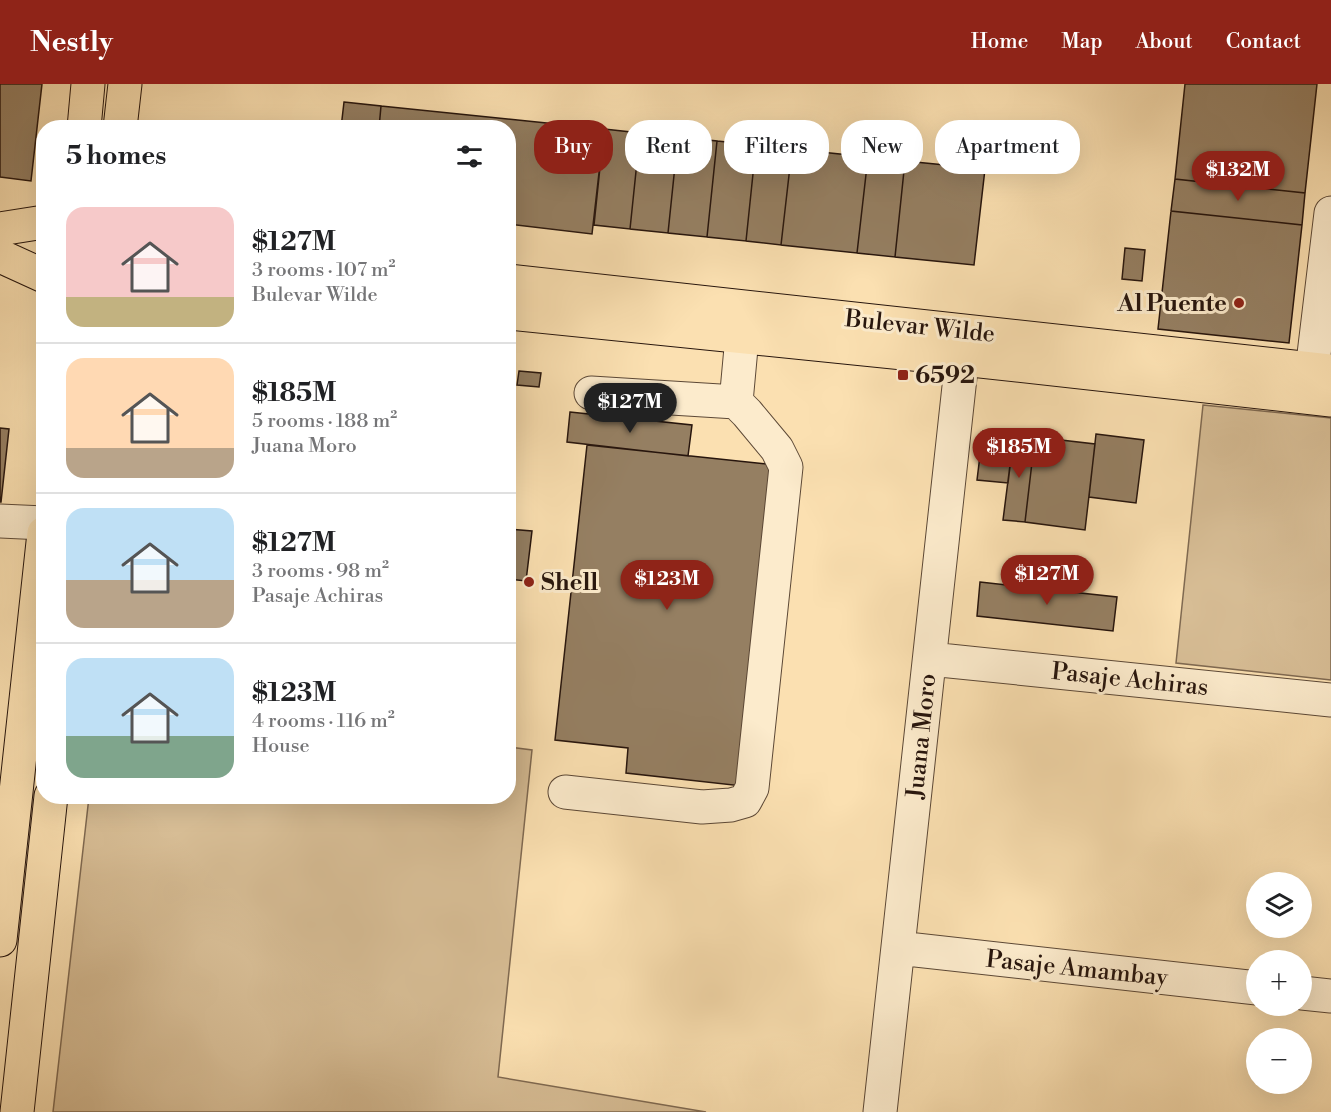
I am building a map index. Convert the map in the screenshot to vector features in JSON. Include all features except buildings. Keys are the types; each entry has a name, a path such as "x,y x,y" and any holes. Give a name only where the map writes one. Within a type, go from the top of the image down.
{"main road":[{"path":"85,120 88,84"},
{"path":"121,120 125,84"},
{"path":"0,230 36,223"},
{"path":"0,256 36,272"},
{"name":"Bulevar Wilde","path":"516,282 1321,384"},
{"name":"Bulevar Wilde","path":"516,314 962,359 1321,384"},
{"path":"0,940 36,607"},
{"path":"17,1112 50,804"}],"street":[{"path":"1321,384 1331,213"},
{"path":"736,402 742,337"},
{"name":"Juana Moro","path":"880,1112 962,359"},
{"path":"565,792 702,807 731,805 745,801 752,788 786,467 777,449 736,402 591,393"},
{"path":"0,521 36,523"},
{"name":"Pasaje Achiras","path":"930,659 1331,700"},
{"name":"Pasaje Amambay","path":"898,948 1246,987"},
{"path":"1312,994 1331,996"}],"shaded area":[{"path":"1203,405 1331,418 1331,680 1176,663"},
{"path":"516,748 532,750 498,1077 706,1112 53,1112 88,804 516,804"}],"place":[{"name":"Al Puente","path":"1239,303"},
{"name":"6592","path":"903,375"},
{"name":"Shell","path":"529,582"}]}
